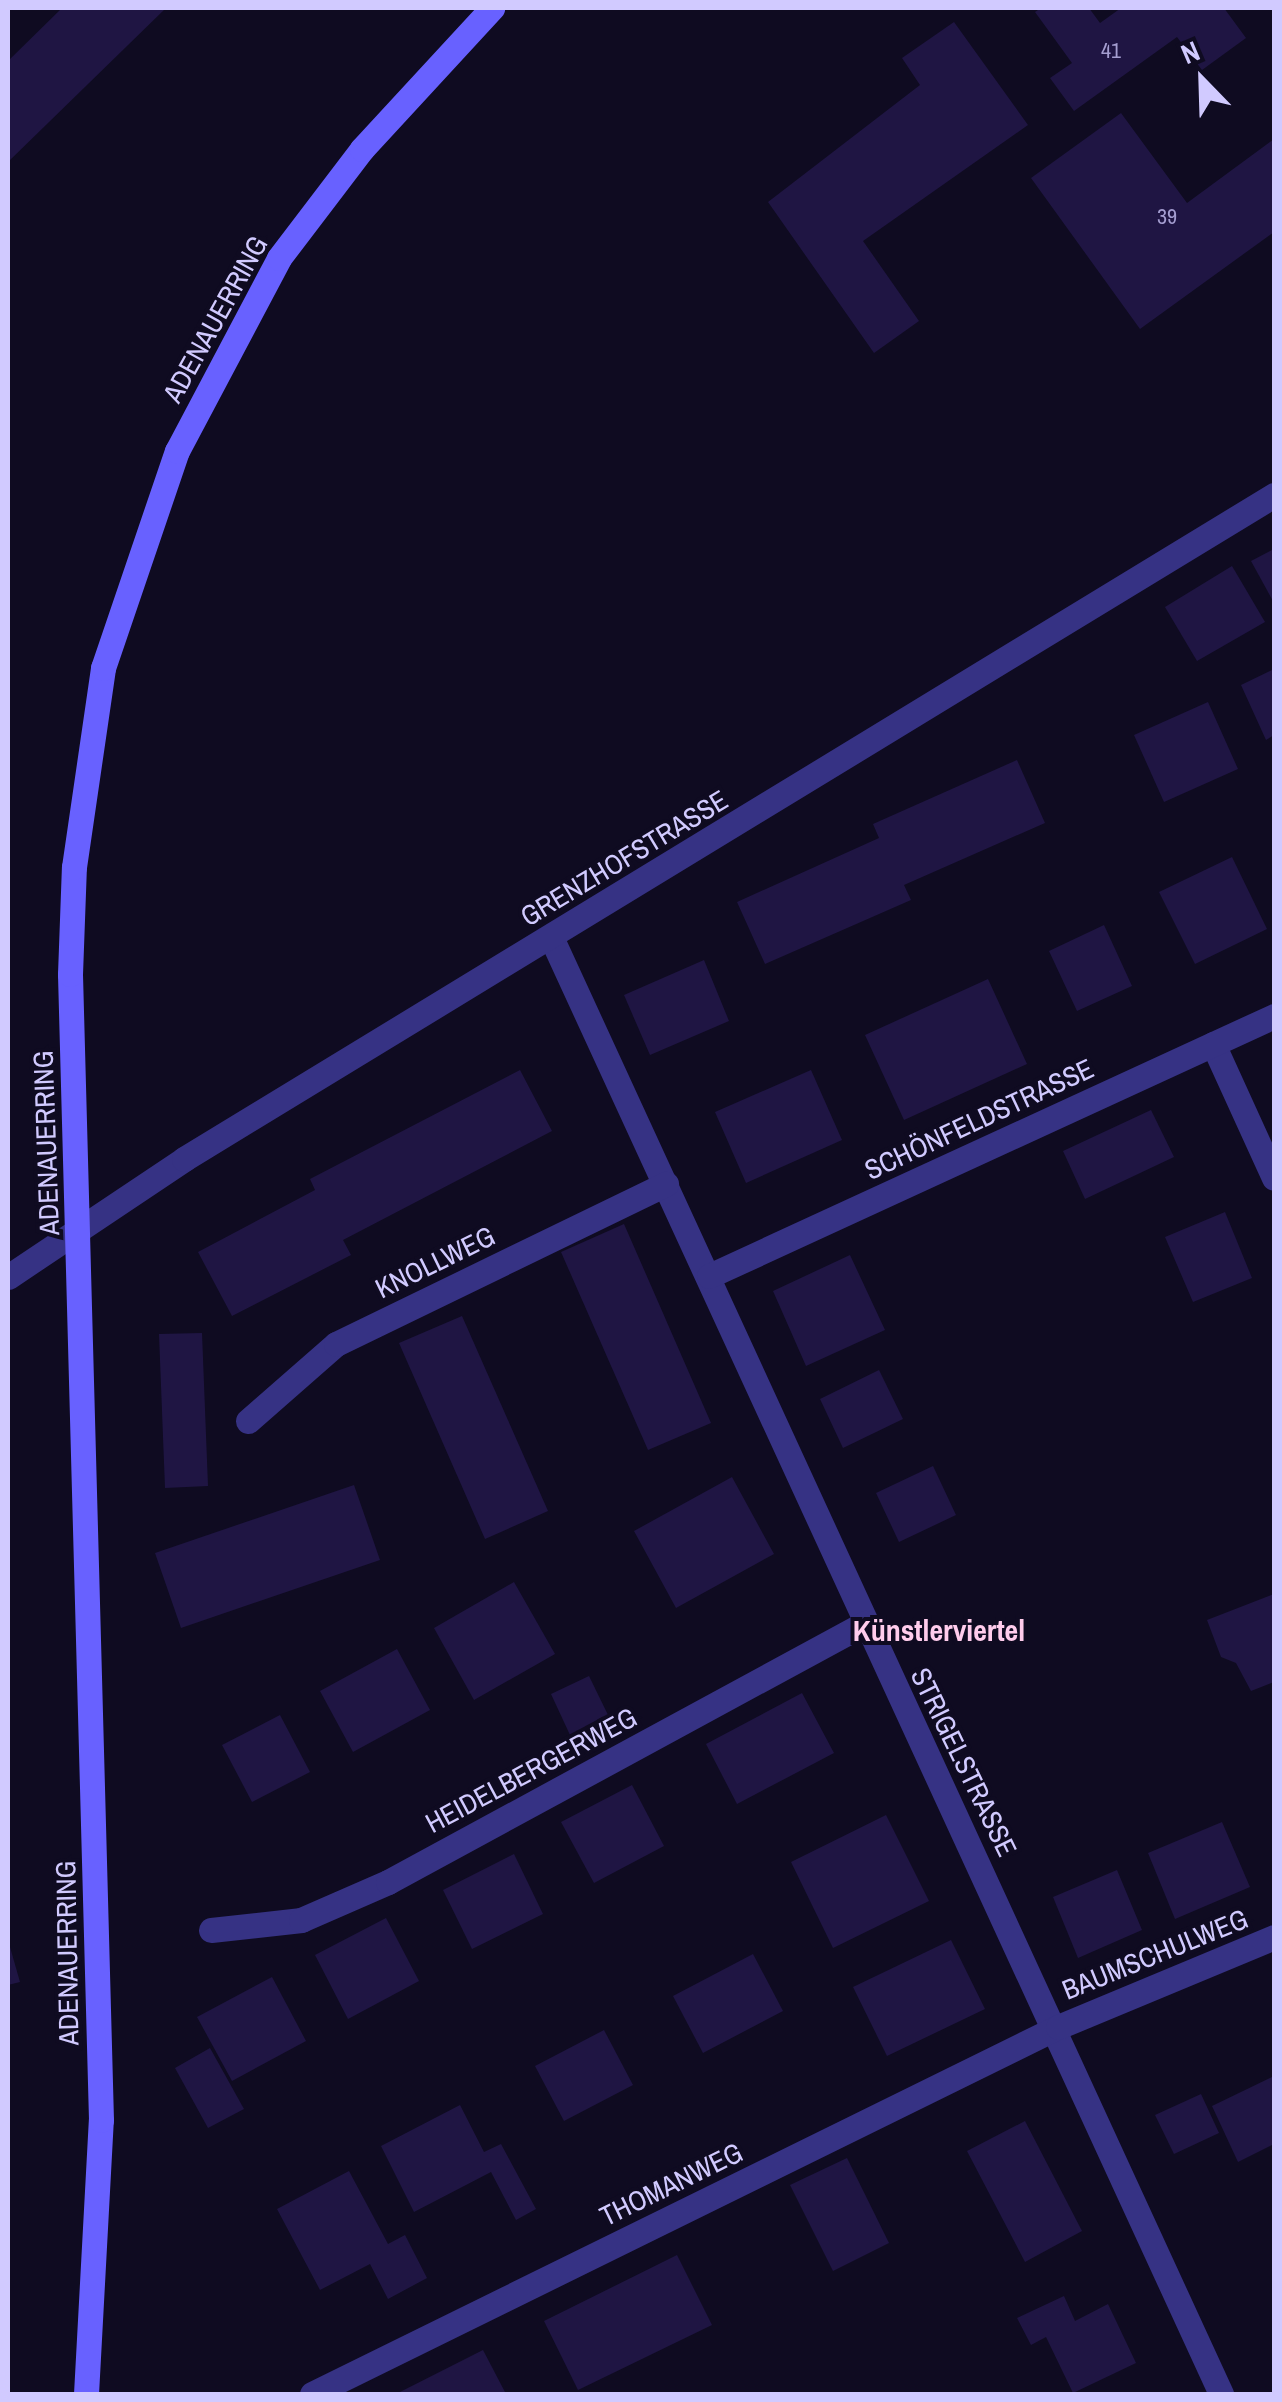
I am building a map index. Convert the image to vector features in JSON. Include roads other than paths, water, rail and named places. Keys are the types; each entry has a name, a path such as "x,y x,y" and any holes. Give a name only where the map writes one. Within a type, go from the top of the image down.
{"main road":[{"name":"ADENAUERRING","path":"86,2394 101,2120 78,1230 74,868 103,668 134,563 178,451 278,258 362,149 492,8"}],"street":[{"name":"GRENZHOFSTRASSE","path":"8,1277 551,937 1274,495"},
{"name":"STRIGELSTRASSE","path":"551,937 865,1623 1058,2027 1221,2394"},
{"name":"SCHÖNFELDSTRASSE","path":"708,1276 1274,1016"},
{"path":"1213,1044 1274,1178"},
{"name":"KNOLLWEG","path":"248,1421 336,1344 666,1184"},
{"name":"HEIDELBERGERWEG","path":"211,1930 301,1920 388,1882 865,1623"},
{"name":"BAUMSCHULWEG","path":"1058,2027 1274,1937"},
{"name":"THOMANWEG","path":"312,2394 1058,2027"}],"district":[{"name":"Künstlerviertel","path":"939,1630"}]}
